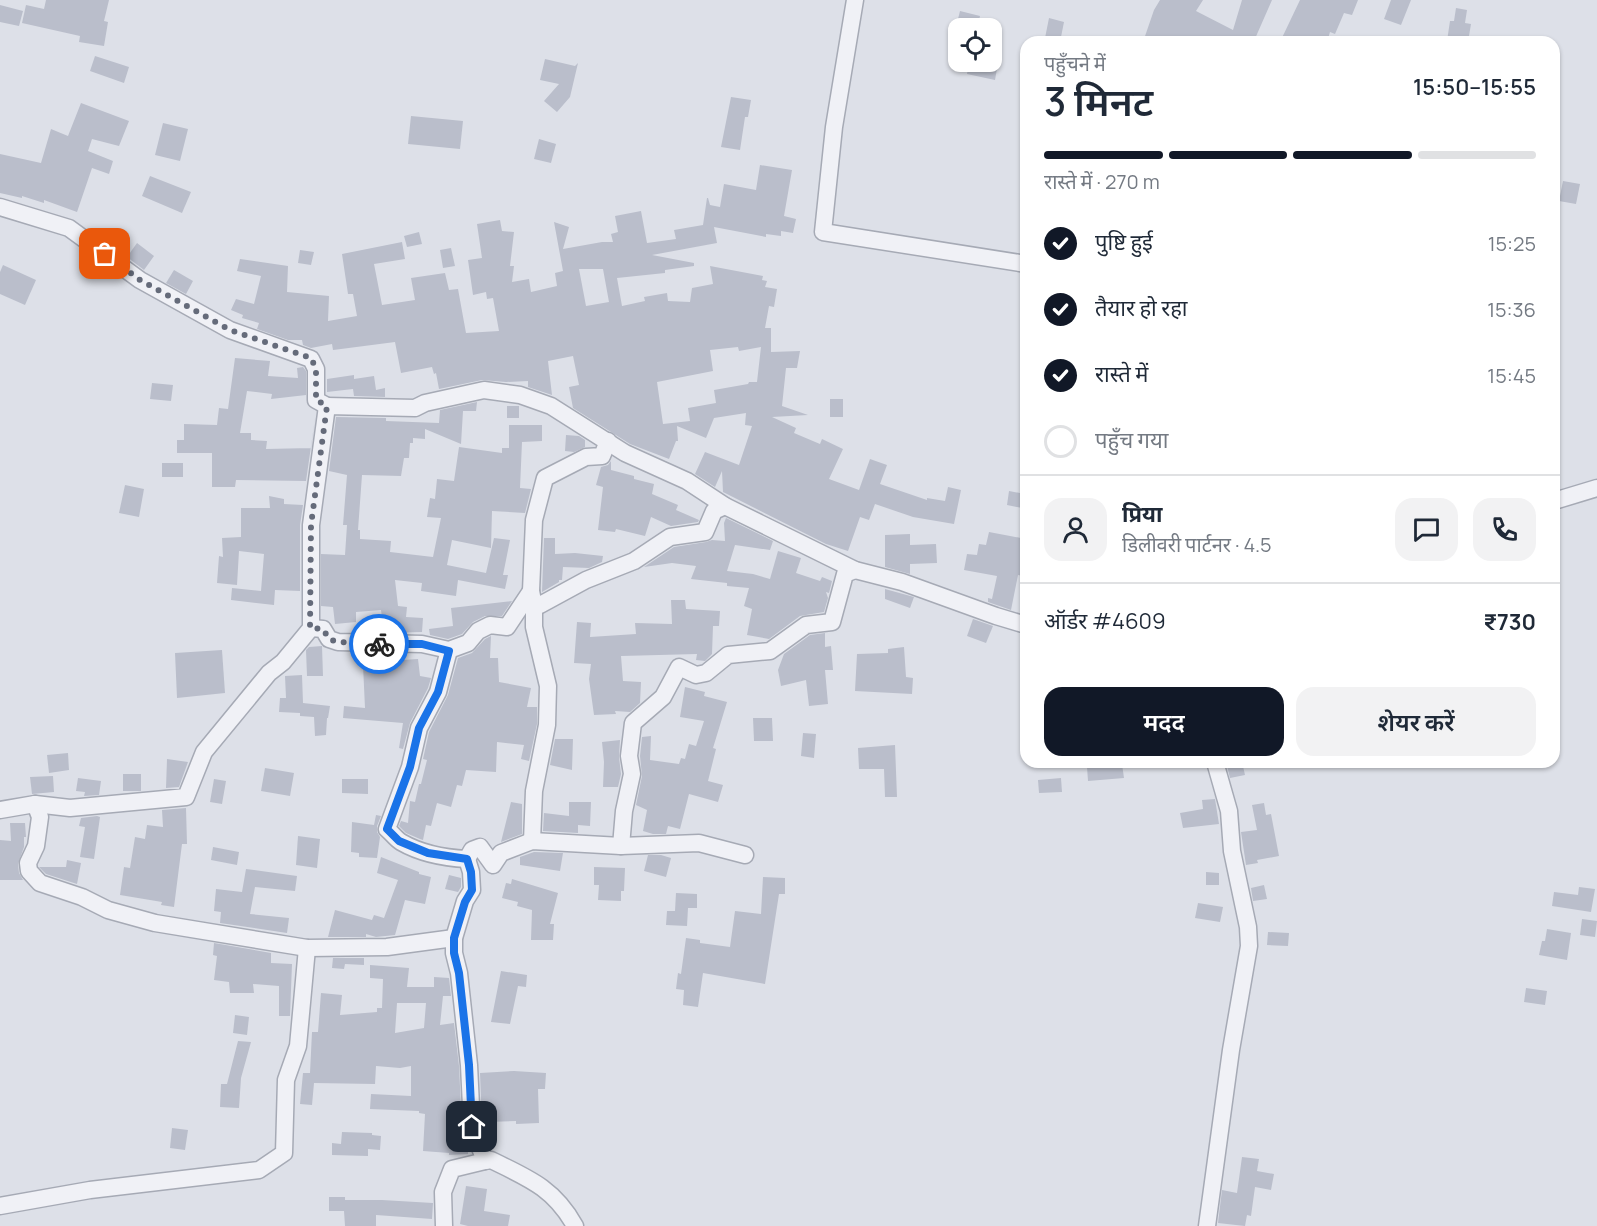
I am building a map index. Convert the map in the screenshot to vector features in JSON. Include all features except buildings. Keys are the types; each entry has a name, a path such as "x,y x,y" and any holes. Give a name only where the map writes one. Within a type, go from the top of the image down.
{"street":[{"path":"855,0 834,127 823,232 1020,263"},
{"path":"0,207 69,228 140,280 230,330 311,358 316,369 316,400 327,406 416,408 425,403 484,390 520,395 551,406 625,453 687,481 725,506 855,570 902,582 1020,623"},
{"path":"0,810 35,804 70,808 186,796 204,752 269,673 282,662 310,628 311,525 327,406"},
{"path":"532,841 534,791 547,725 548,686 534,627 534,520 545,478 586,457 602,456 608,441"},
{"path":"1560,499 1597,488"},
{"path":"310,628 323,629 329,639 338,642 422,644 449,651 468,643 478,631 490,625 507,627 533,599 634,561 670,537 705,532 714,511 725,506"},
{"path":"621,846 624,812 632,774 629,756 633,723 663,698 679,667 696,675 706,673 728,655 771,651 807,625 832,622 845,574 855,570"},
{"path":"449,651 438,692 419,728 410,767 387,829 399,841 428,853 467,859"},
{"path":"1207,1226 1231,1050 1249,946 1248,927 1232,851 1229,811 1217,768"},
{"path":"35,804 40,817 36,846 28,863 29,871 40,883 82,897 108,910 155,923 307,948 387,947 454,938"},
{"path":"485,1161 472,1127 469,1065 459,973 454,953 454,938 465,902 472,890 471,872 467,859 472,850 480,848 493,865 501,853 532,841 621,846 699,843 745,855"},
{"path":"0,1206 90,1190 258,1170 284,1153 286,1080 298,1046 307,948"},
{"path":"444,1226 443,1192 452,1169 491,1160 541,1185 568,1212 575,1226"}],"way so far":[{"path":"105,254 140,280 230,330 311,358 316,369 316,400 327,406 311,525 310,628 323,629 329,639 338,642 379,644"}],"route":[{"path":"379,644 422,644 449,651 438,692 419,728 410,767 387,829 399,841 428,853 467,859 471,872 472,890 465,902 454,938 454,953 459,973 469,1065 472,1127"}]}
